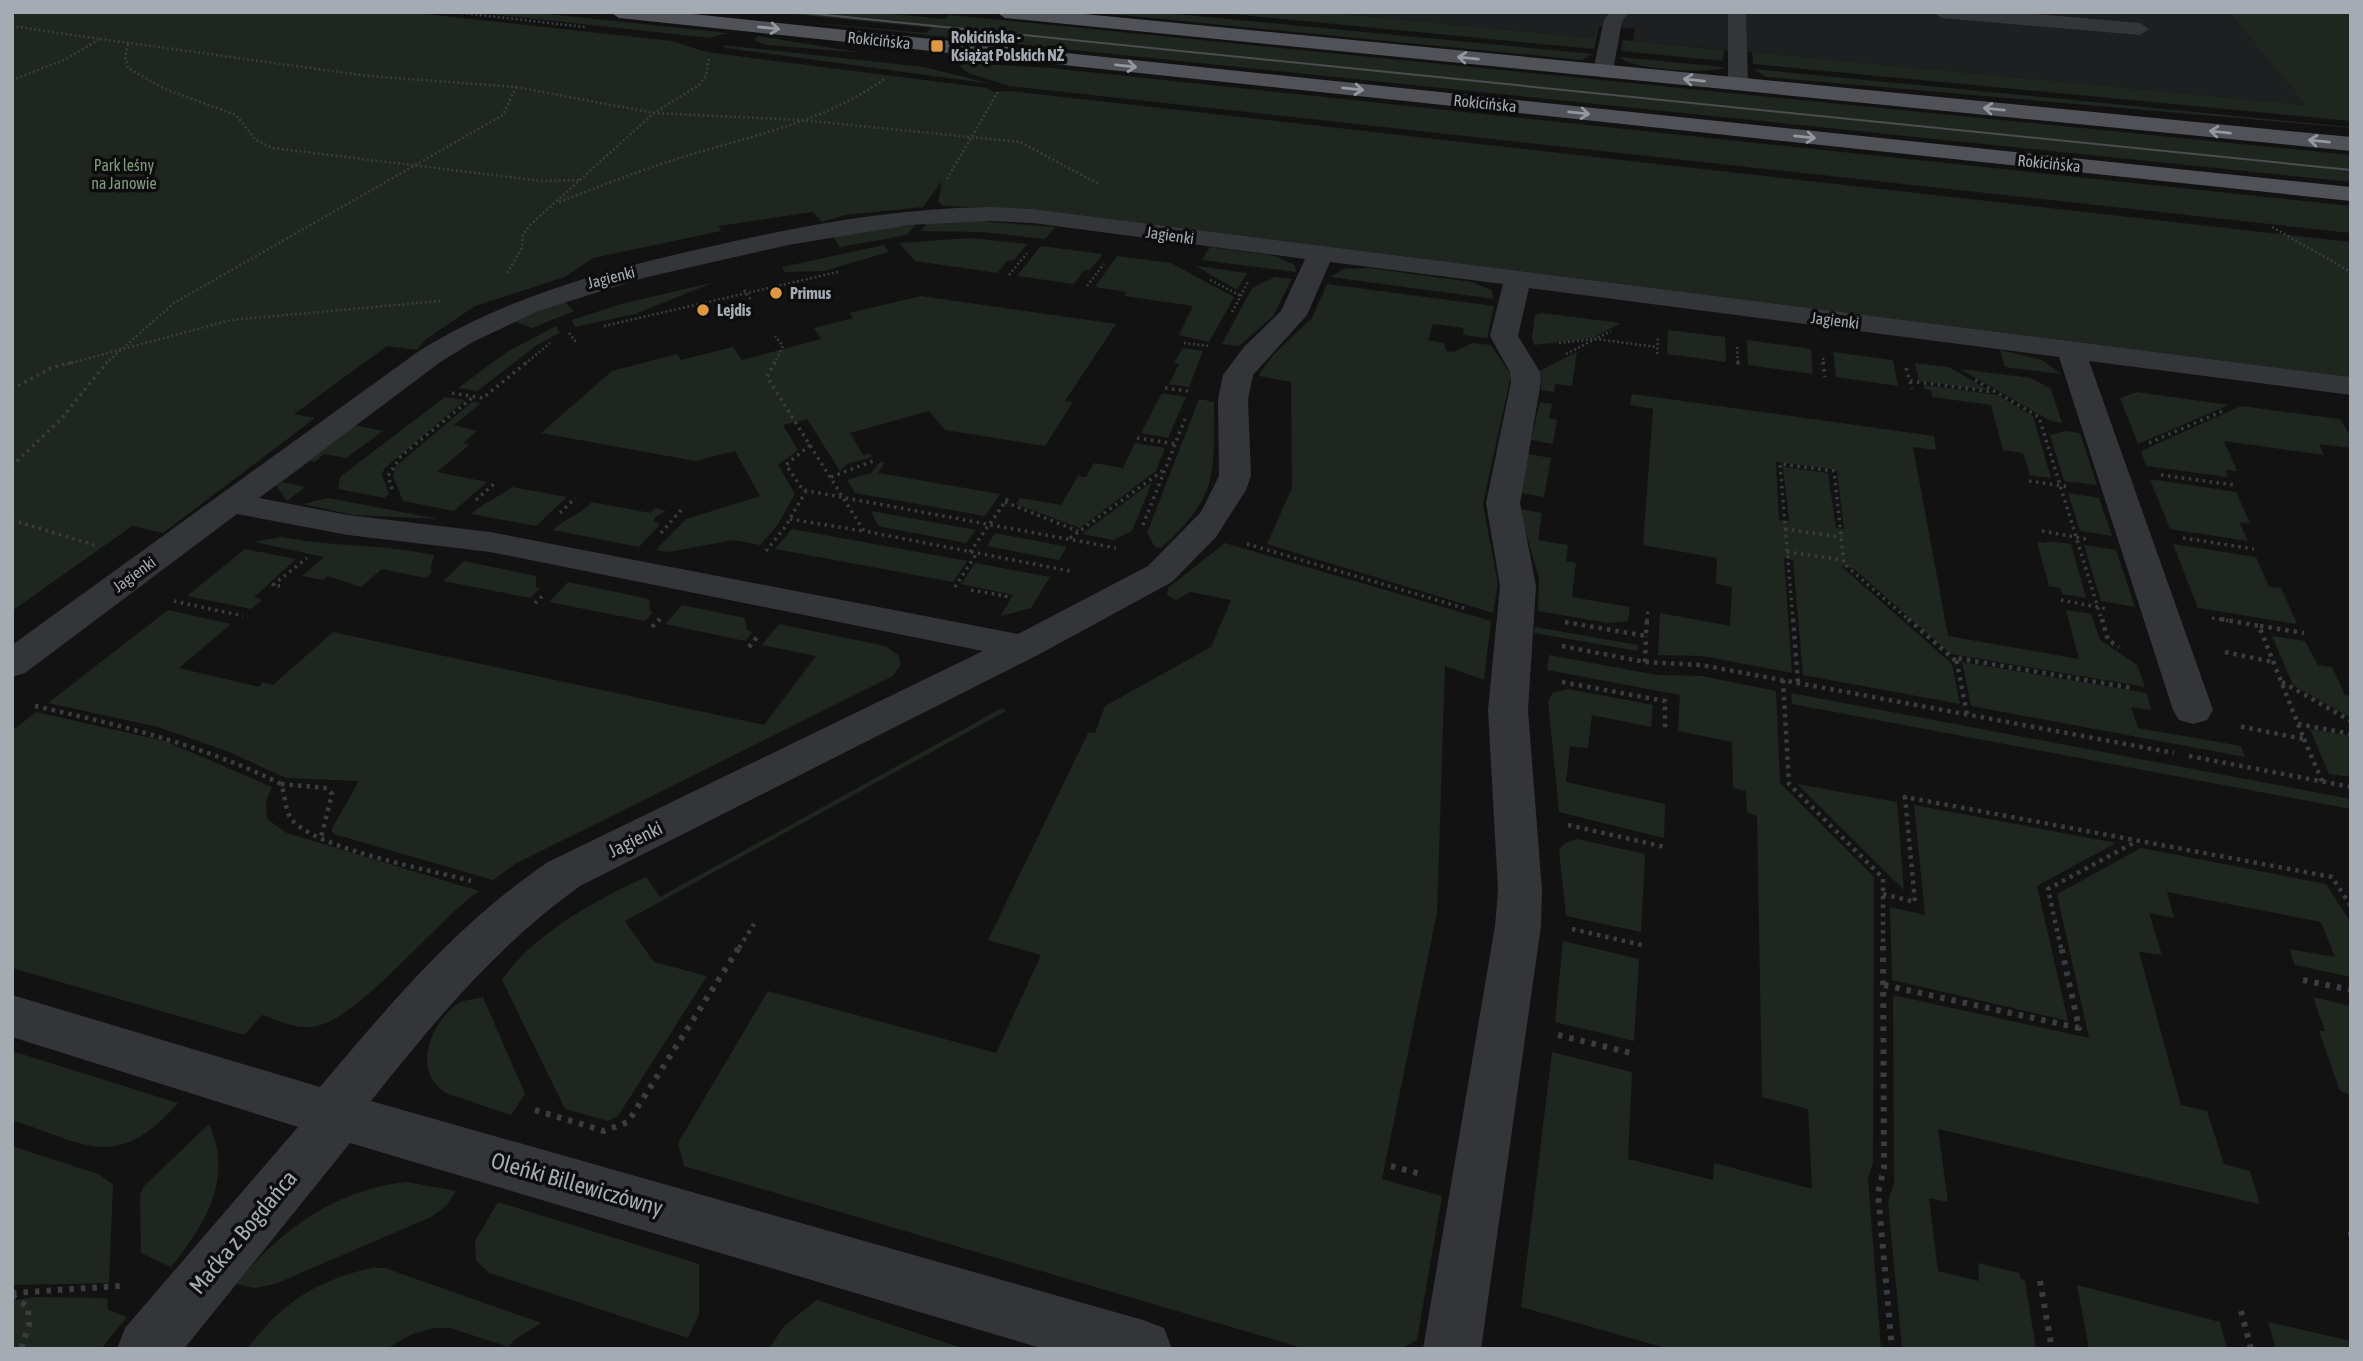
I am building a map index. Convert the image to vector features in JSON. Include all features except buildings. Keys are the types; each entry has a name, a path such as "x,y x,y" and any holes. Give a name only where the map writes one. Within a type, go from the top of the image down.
{"main road":[{"name":"Rokicińska","path":"619,12 682,15 2351,194"},
{"path":"1005,12 2351,145"}],"street":[{"path":"1603,71 1613,20 1621,12"},
{"path":"1737,12 1738,84"},
{"path":"1942,12 2140,29"},
{"name":"Jagienki","path":"12,664 429,357 483,324 543,297 602,279 840,226 926,214 1011,214 2351,386"},
{"name":"Jagienki","path":"335,1115 464,955 492,927 532,894 564,874 1023,647 1160,575 1201,533 1231,488 1235,476 1233,399 1238,375 1254,353 1293,315 1320,255"},
{"path":"1452,1349 1518,926 1520,890 1508,710 1515,625 1516,567 1504,516 1503,497 1518,362 1504,336 1517,280"},
{"path":"2071,350 2193,710"},
{"path":"230,503 375,529 490,542 1023,647"},
{"name":"Oleńki Billewiczówny","path":"12,1016 335,1115 1143,1349"},
{"name":"Maćka z Bogdańca","path":"146,1349 335,1115"}],"path":[{"path":"12,26 369,76 516,87 653,113 801,120 972,135 1020,142 1143,207 1160,234"},
{"path":"12,80 64,60 100,39"},
{"path":"128,44 125,57 128,68 165,89 236,115 256,140 272,148 542,181 582,180"},
{"path":"483,324 522,248 523,234 653,113 704,80 707,59 716,51"},
{"path":"556,203 631,174 830,111 873,90 891,72"},
{"path":"926,214 1002,85"},
{"path":"12,467 62,418 110,358 174,303 503,115 516,87"},
{"path":"2272,227 2351,272"},
{"path":"1009,275 1030,250"},
{"path":"1087,286 1106,260"},
{"path":"593,328 744,290 848,270"},
{"path":"1230,316 1249,279"},
{"path":"744,290 752,301"},
{"path":"12,389 51,368 128,345 231,320 294,312 498,298"},
{"path":"1518,362 1595,339 1619,327"},
{"path":"567,334 581,331"},
{"path":"775,336 783,346 767,377 864,531"},
{"path":"457,394 485,398 558,338"},
{"path":"1518,362 1595,339 1657,347"},
{"path":"1737,345 1738,365"},
{"path":"1821,346 1825,377"},
{"path":"1210,356 1213,347"},
{"path":"1903,357 1912,389"},
{"path":"1910,381 1997,393"},
{"path":"445,391 455,383"},
{"path":"394,496 388,476 397,460 474,397"},
{"path":"2145,445 2231,408"},
{"path":"1143,527 1185,418"},
{"path":"1137,438 1175,444"},
{"path":"810,445 786,465 806,491 1120,548"},
{"path":"831,477 876,460"},
{"path":"1798,683 1780,464 1835,471 1843,560"},
{"path":"1070,539 1166,468"},
{"path":"2153,473 2234,485"},
{"path":"766,551 790,519 806,491"},
{"path":"970,552 1010,495"},
{"path":"1005,502 1079,531"},
{"path":"790,519 1072,572"},
{"path":"12,520 88,544 153,560"},
{"path":"1785,529 1841,537"},
{"path":"1201,533 1645,662 1701,665 2351,787"},
{"path":"2175,537 2254,549"},
{"path":"755,549 779,553"},
{"path":"1787,552 1843,560 1957,662"},
{"path":"977,553 955,587 1006,596 1000,608"},
{"path":"280,586 273,585 307,558 294,555"},
{"path":"170,600 243,616"},
{"path":"1645,662 1648,610"},
{"path":"1515,625 1646,636"},
{"path":"2259,626 2304,634"},
{"path":"2221,651 2273,662"},
{"path":"1966,715 1956,658 2140,689"},
{"path":"1550,679 1665,701 1665,731"},
{"path":"1783,680 1789,783 1883,878 1884,1168 1878,1193 1892,1349"},
{"path":"2281,681 2351,721"},
{"path":"35,706 159,733 281,783 327,788 332,793 321,837"},
{"path":"2297,724 2351,734"},
{"path":"2304,739 2322,781"},
{"path":"281,783 284,808 294,822 321,837 482,884"},
{"path":"1883,894 1915,902 1905,797 2332,877 2351,906"},
{"path":"1563,824 1665,847"},
{"path":"1884,985 2079,1028 2048,889 2138,841"},
{"path":"535,1110 604,1131 628,1122 754,924"},
{"path":"1569,928 1642,945"},
{"path":"2303,980 2351,990"},
{"path":"1543,1032 1635,1054"},
{"path":"2040,1281 2052,1349"},
{"path":"12,1294 128,1285"},
{"path":"12,1294 28,1307 29,1325 21,1349"},
{"path":"2241,1311 2251,1349"}],"shaded area":[{"path":"1323,12 2229,12 2307,105 1633,41 1635,29 1597,26 1594,38"}],"green space":[{"name":"Park leśny na Janowie","path":"12,12 407,12 672,41 706,52 987,88 994,92 1009,91 2351,242 2351,377 1033,209 943,206 938,202 942,181 923,207 845,215 822,222 813,212 719,226 721,231 593,258 565,277 475,306 425,340 417,350 387,346 294,414 315,418 163,533 132,526 12,611"},
{"path":"471,12 529,12 728,33 710,38"},
{"path":"872,12 944,19 950,15 2351,155 2351,182 783,20 926,33 932,28 792,14"},
{"path":"1090,12 1156,12 1593,54 1582,60"},
{"path":"1211,12 1323,12 1594,38 1599,26 1594,49"},
{"path":"2229,12 2351,12 2351,121 1753,64 1752,52 2306,105"},
{"path":"758,36 864,53 766,45 754,40"},
{"path":"1623,40 1724,50 1723,61 1621,51"},
{"path":"722,45 924,67 992,84 726,48"},
{"path":"1620,57 1724,68 1702,71 1669,70 1638,65"},
{"path":"964,63 1051,68 2351,206 2351,233 1009,86 968,73 960,66"},
{"path":"1753,69 2351,127 2351,128 1766,77"},
{"path":"979,221 1055,227 1045,239 983,232 921,231 926,224"},
{"path":"916,224 907,235 840,247 832,235"},
{"path":"971,238 1027,244 1014,260 1008,260 997,273 915,261 899,243"},
{"path":"884,245 889,252 824,271 784,272 782,267"},
{"path":"1041,246 1103,254 1090,270 1084,270 1074,284 1017,276"},
{"path":"1210,247 1275,256 1295,265 1296,272 1202,260"},
{"path":"1117,256 1171,263 1234,297 1209,342 1179,335 1193,306 1124,296 1126,292 1095,287"},
{"path":"1196,266 1247,273 1237,290"},
{"path":"1369,268 1472,282 1491,290 1494,299 1331,277 1343,269"},
{"path":"1275,277 1292,279 1273,316 1239,346 1222,344 1252,288"},
{"path":"715,282 635,314 575,327 572,320 621,304"},
{"path":"1327,284 1494,306 1487,338 1463,335 1464,328 1433,324 1428,340 1444,343 1446,351 1454,352 1472,343 1491,345 1511,375 1483,504 1498,584 1493,613 1267,544 1292,488 1291,382 1259,376 1273,355 1312,318"},
{"path":"921,296 1116,324 1065,401 1073,402 1045,446 945,430 929,411 850,433 863,455 870,453 872,457 847,464 840,471 807,419 783,425 798,450 778,465 795,494 777,526 760,545 733,540 669,552 656,550 686,519 760,496 735,451 695,461 541,433 612,371 677,354 681,360 733,347 742,360 821,339 814,328 853,318 849,313"},
{"path":"562,299 574,311 532,328 510,320"},
{"path":"1542,313 1621,323 1593,338 1534,345 1532,337 1535,315"},
{"path":"556,326 560,333 537,345 477,391 458,388 507,352"},
{"path":"1668,330 1725,337 1726,362 1667,354"},
{"path":"1747,340 1811,349 1813,374 1748,365"},
{"path":"1183,348 1203,351 1189,387 1169,384 1179,364 1174,363"},
{"path":"2000,350 2042,360 2061,374 2005,367"},
{"path":"1577,352 1572,386 1555,384 1554,392 1541,390 1542,378 1539,371"},
{"path":"1833,352 1893,360 1898,386 1836,377"},
{"path":"1915,363 1949,367 1988,390 1919,381"},
{"path":"1960,369 2031,378 2051,389 2062,423 2051,421"},
{"path":"1924,385 1997,395 2033,416 2051,478 2030,475 2023,453 2003,450 1991,405 1932,397 1931,390 1924,389"},
{"path":"2137,392 2229,405 2138,444 2120,398"},
{"path":"1162,393 1186,397 1168,438 1141,433"},
{"path":"1632,394 1934,436 1936,450 1913,447 1948,636 2079,659 2066,610 2091,614 2100,640 2137,665 2145,687 1951,654 1853,568 1841,566 1952,664 1960,704 1803,675 1793,560 1784,558 1792,673 1703,656 1658,655 1660,613 1730,626 1732,587 1716,584 1717,558 1643,545 1653,409 1630,405","holes":["1776,462 1837,470 1844,529 1836,528 1828,473 1783,467 1789,521 1779,520"]},
{"path":"445,397 465,400 384,469 382,475 389,494 384,498 338,489 340,477"},
{"path":"1199,399 1214,402 1213,467 1209,483 1194,513 1180,530 1161,548 1155,547 1147,533"},
{"path":"472,402 481,403 454,425 477,431 463,443 469,445 437,472 487,482 454,511 403,501 393,476 395,467"},
{"path":"1540,402 1552,404 1549,418 1557,420 1553,444 1531,440"},
{"path":"2241,406 2340,419 2351,437 2351,448 2319,444 2324,455 2224,441 2237,471 2226,470 2228,477 2146,466 2141,451"},
{"path":"354,425 383,431 346,458 324,454 315,462 310,461 282,482 305,487 287,501 275,484"},
{"path":"2065,431 2080,433 2097,485 2064,481 2050,435"},
{"path":"1135,443 1165,448 1156,471 1080,528 1016,504 1020,498 1061,505 1078,476 1086,477 1094,463 1123,468"},
{"path":"1528,454 1551,458 1544,497 1521,493"},
{"path":"880,462 885,462 878,473 1000,494 985,516 855,493 847,480 871,473"},
{"path":"2150,479 2236,492 2250,523 2239,522 2248,541 2170,529"},
{"path":"1152,482 1132,531 1113,540 1082,534"},
{"path":"512,487 567,497 536,526 471,514"},
{"path":"2068,493 2099,498 2112,536 2080,531"},
{"path":"328,498 439,519 353,515 303,504"},
{"path":"592,502 650,513 655,508 666,511 655,517 654,521 660,524 639,547 553,530"},
{"path":"1519,509 1542,513 1538,540 1568,545 1566,561 1576,563 1572,597 1630,607 1628,621 1608,623 1538,611 1539,578"},
{"path":"871,511 976,530 966,543 878,526"},
{"path":"792,529 967,561 953,582 775,549"},
{"path":"995,533 1067,547 1059,560 987,546"},
{"path":"281,537 434,555 430,570 433,571 426,578 382,569 361,587 328,576 323,580 302,576 324,557 254,542"},
{"path":"2037,542 2071,544 2086,598 2062,594 2060,588 2049,586"},
{"path":"1225,543 1491,621 1484,680 1445,666 1437,913 1382,1179 1442,1196 1417,1340 1401,1349 1306,1349 684,1166 678,1143 768,991 996,1053 1041,955 988,940 1088,733 1095,733 1105,706 1211,647 1231,600 1190,592 1176,600 1167,595 1168,588"},
{"path":"2173,544 2256,557 2269,587 2281,588 2297,624 2198,608"},
{"path":"2084,545 2116,550 2135,607 2101,601"},
{"path":"245,549 296,559 254,597 262,600 251,609 187,596"},
{"path":"464,561 536,576 536,587 540,588 530,598 443,581"},
{"path":"975,563 1050,577 1031,608 1001,616 1013,595 961,584"},
{"path":"568,582 649,599 650,611 653,612 645,621 549,602"},
{"path":"682,605 745,618 747,630 752,632 745,641 665,624"},
{"path":"168,610 231,624 179,668 259,687 263,682 273,685 333,632 764,725 816,656 762,645 779,624 885,646 898,655 901,664 893,676 515,864 493,880 334,834 331,830 359,781 286,778 229,752 158,727 48,703"},
{"path":"1535,627 1638,645 1638,651 1534,633"},
{"path":"2272,636 2305,641 2318,665 2332,667 2345,695 2351,696 2351,718 2293,685"},
{"path":"1549,655 1657,675 1702,676 1776,691 1780,783 1874,877 1873,1162 1868,1178 1881,1349 1669,1349 1521,1307 1552,1052 1632,1072 1628,1159 1713,1180 1714,1163 1812,1189 1808,1109 1762,1097 1757,816 1747,813 1746,791 1733,788 1732,742 1678,731 1680,695 1547,670"},
{"path":"1962,662 2147,693 2151,710 2131,707 2138,728 2241,746 2245,757 1971,706"},
{"path":"1568,689 1653,705 1651,727 1592,715 1588,748 1570,746 1566,782 1665,804 1664,838 1559,812 1548,701 1553,693"},
{"path":"1791,693 2351,799 2351,809 1792,704"},
{"path":"1002,708 1006,711 625,921 654,962 707,976 618,1116 608,1121 565,1109 502,980 531,947 587,907 646,877 660,897"},
{"path":"36,712 165,741 272,787 266,801 267,819 287,833 479,891 371,992 327,1022 309,1027 291,1025 262,1015 244,1035 12,968 12,731"},
{"path":"2310,729 2351,736 2351,777 2329,774"},
{"path":"1797,784 1897,802 1904,890"},
{"path":"1914,805 2116,843 2037,886 2068,1021 1892,980 1890,907 1925,915"},
{"path":"1577,839 1645,854 1641,932 1566,916 1559,850 1565,843"},
{"path":"2141,848 2326,884 2351,923 2351,977 2295,965 2289,949 2335,957 2321,922 2167,892 2174,918 2149,913 2162,955 2139,952 2181,1105 2207,1111 2224,1164 2250,1171 2260,1204 1938,1129 1948,1202 1929,1198 1938,1271 1979,1281 1978,1263 2019,1273 2020,1278 2025,1281 2036,1349 1902,1349 1888,1201 1894,1184 1893,995 2089,1038 2057,894"},
{"path":"1563,941 1639,959 1634,1041 1555,1022"},
{"path":"483,997 525,1094 511,1115 446,1093 429,1073 428,1048 439,1024 457,1004"},
{"path":"2313,997 2351,1006 2351,1095 2340,1091 2319,1031 2325,1031"},
{"path":"12,1051 178,1103 156,1125 137,1138 119,1145 101,1147 61,1138 12,1120"},
{"path":"209,1124 216,1144 217,1182 205,1217 171,1267 141,1253 140,1195 144,1186"},
{"path":"12,1146 98,1174 113,1184 109,1283 12,1285"},
{"path":"407,1182 456,1191 446,1206 431,1217 275,1284 255,1288 236,1284 271,1246 311,1215 357,1193"},
{"path":"498,1202 699,1264 699,1314 688,1338 489,1273 476,1260 475,1241"},
{"path":"372,1268 385,1268 541,1323 514,1340 509,1347 450,1328 434,1328 412,1334 386,1349 247,1349 273,1319 301,1296 334,1279"},
{"path":"2077,1285 2220,1322 2227,1349 2089,1349"},
{"path":"32,1297 107,1298 108,1310 127,1317 101,1349 12,1349 12,1301"},
{"path":"817,1300 965,1349 769,1349 784,1326"},
{"path":"2268,1322 2351,1341 2351,1349 2276,1349"}],"tram line":[{"path":"797,12 2351,170"}],"place":[{"name":"Rokicińska - Książąt Polskich NŻ","path":"937,46"},
{"name":"Primus","path":"776,293"},
{"name":"Lejdis","path":"703,310"}]}
